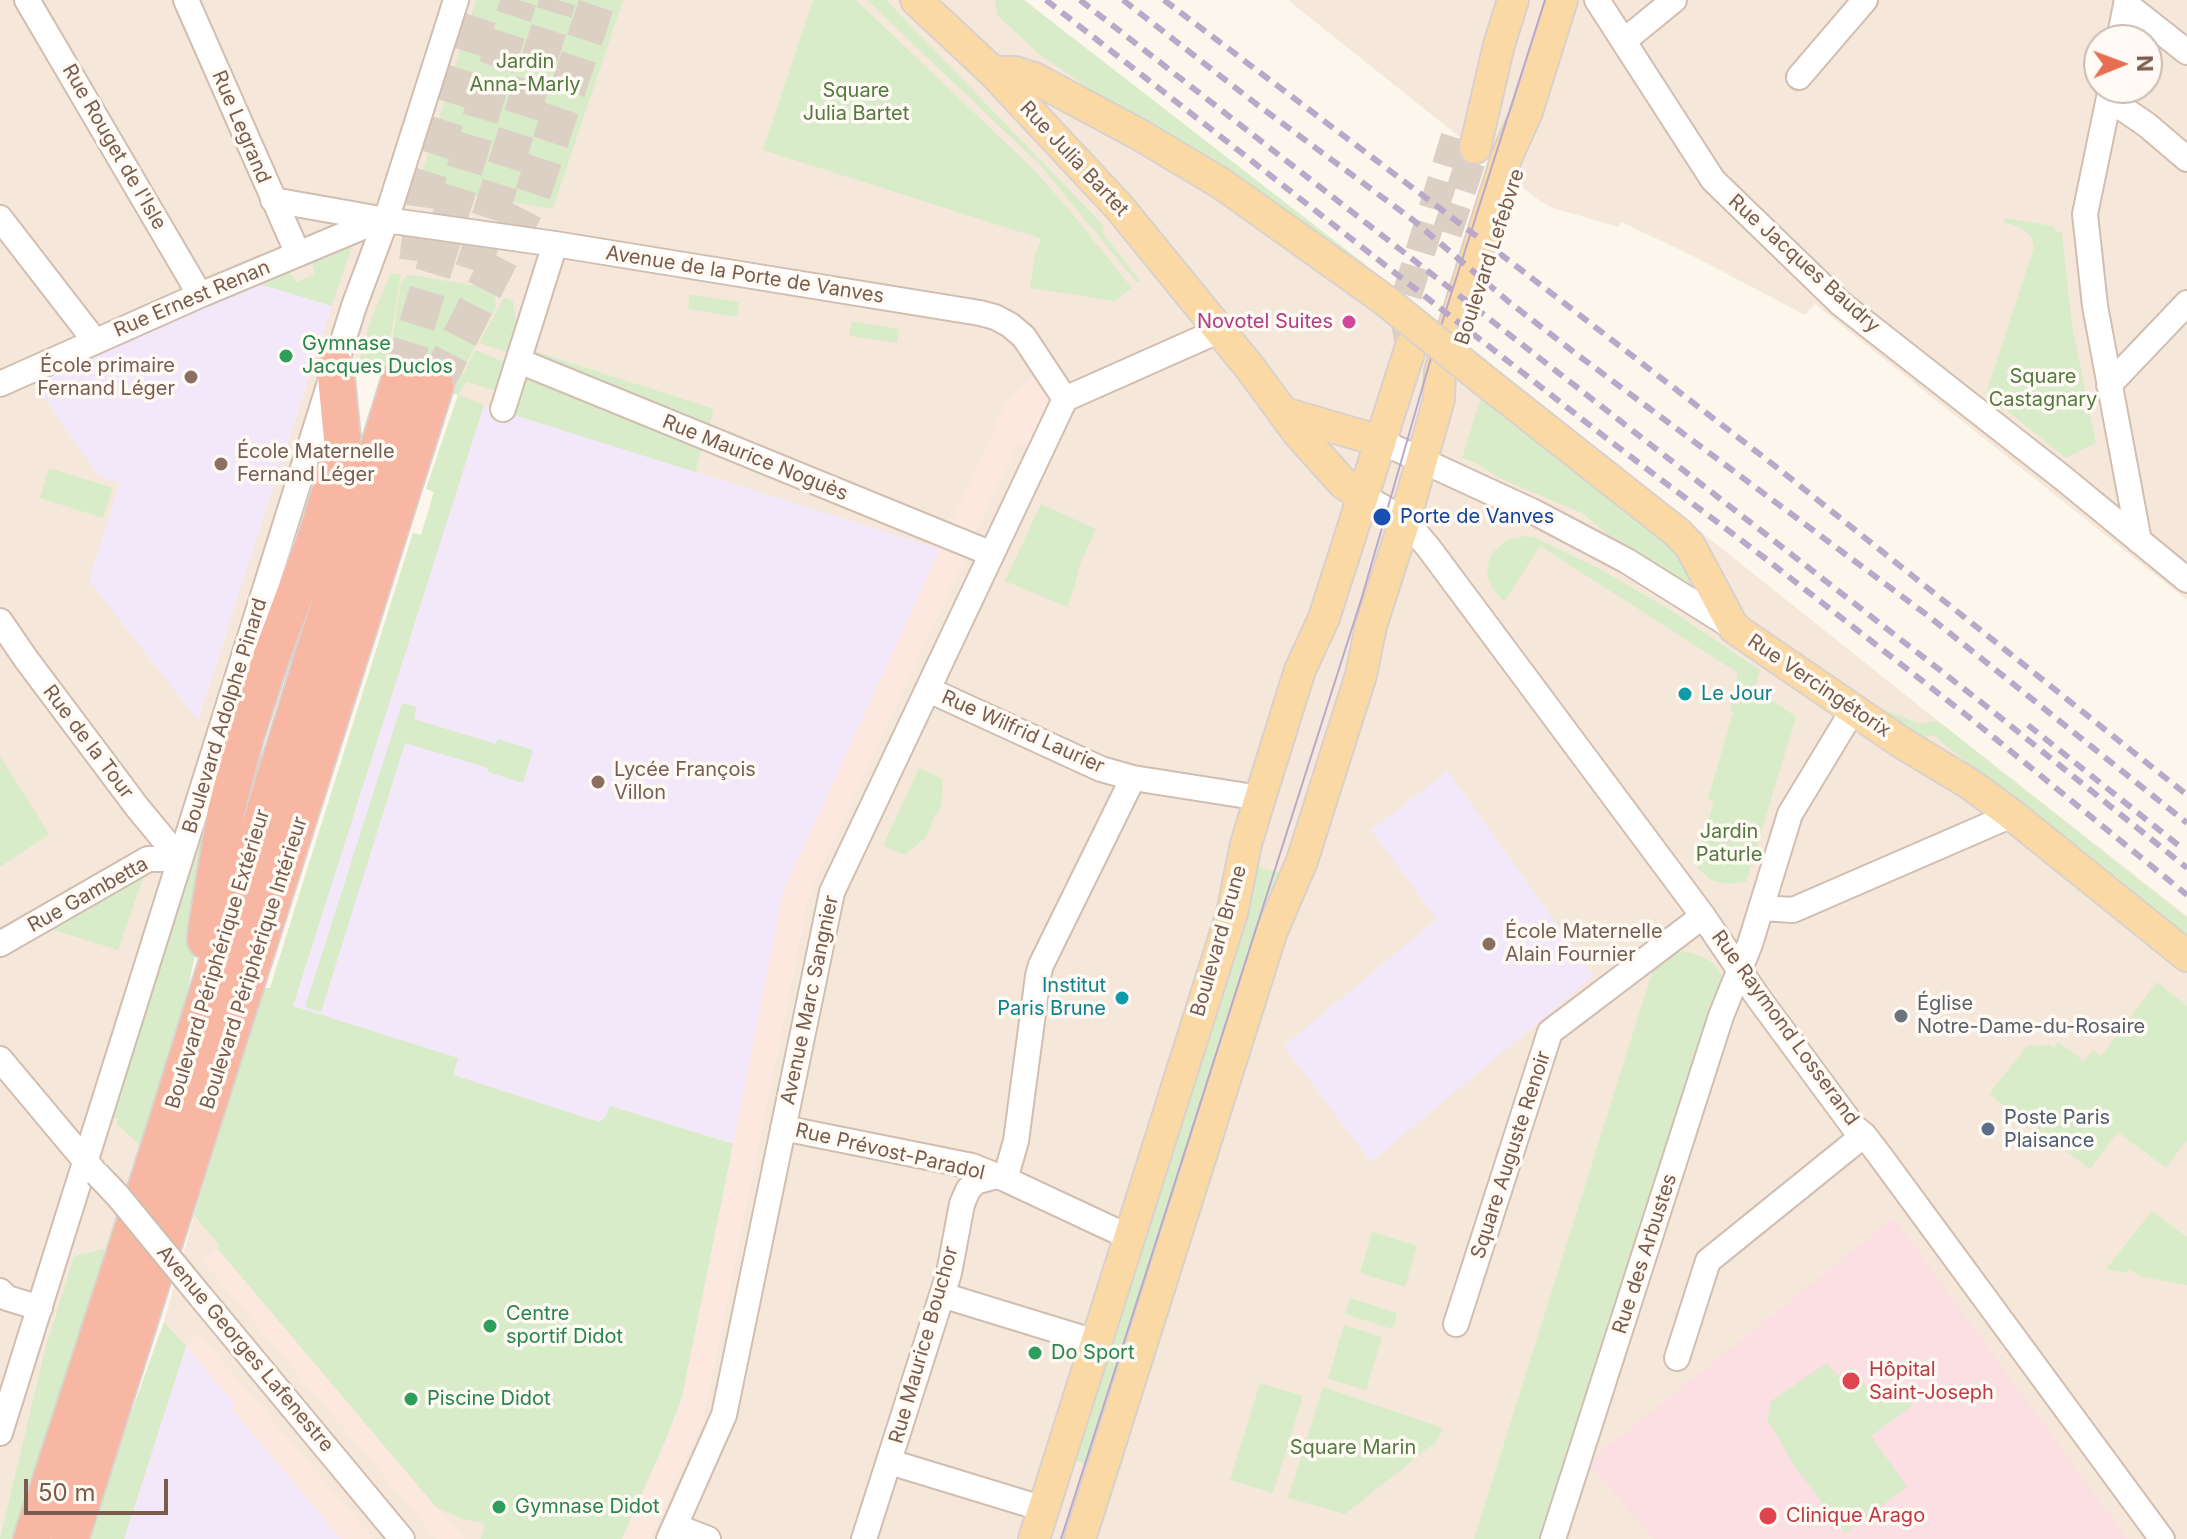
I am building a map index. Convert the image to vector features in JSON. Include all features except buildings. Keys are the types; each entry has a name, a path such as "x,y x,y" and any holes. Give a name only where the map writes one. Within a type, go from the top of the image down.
{"highway":[{"path":"205,1001 207,928 226,811 246,734 317,535 341,457 335,366"},
{"name":"Boulevard Périphérique Extérieur","path":"32,1539 401,377"},
{"name":"Boulevard Périphérique Intérieur","path":"70,1539 435,386"}],"main road":[{"name":"Rue Julia Bartet","path":"916,0 993,72 1119,207 1298,433 1344,484 1363,496"},
{"path":"1466,140 1513,0"},
{"name":"Boulevard Lefebvre","path":"1422,462 1439,399 1451,378 1520,166 1527,112 1562,0"},
{"path":"993,72 1015,72 1047,84 1140,135 1222,184 1386,301 1678,533 1690,546 1734,628"},
{"name":"Boulevard Brune","path":"1034,1539 1232,913 1246,844 1300,670 1324,618 1411,346"},
{"path":"1284,413 1380,441"},
{"path":"1080,1539 1272,931 1302,861 1361,675 1371,626 1422,462"},
{"name":"Rue Vercingétorix","path":"1734,628 1902,743 1970,784 2187,956"}],"street":[{"name":"Rue Rouget de l'Isle","path":"27,0 200,295"},
{"name":"Rue Legrand","path":"186,0 298,254"},
{"name":"Boulevard Adolphe Pinard","path":"0,1433 40,1308 91,1168 180,859 354,306 386,220 456,0"},
{"name":"Rue Jacques Baudry","path":"1597,0 1713,180 1840,303 2187,580"},
{"path":"1625,40 1674,0"},
{"path":"1799,77 1865,0"},
{"path":"2122,24 2127,2 2187,52"},
{"path":"2108,104 2085,214 2095,306 2139,541"},
{"path":"2123,104 2187,159"},
{"name":"Avenue de la Porte de Vanves","path":"273,200 995,317 1024,337 1065,399"},
{"path":"0,218 95,341"},
{"name":"Rue Ernest Renan","path":"0,384 200,295 386,220"},
{"path":"503,409 555,244"},
{"path":"2109,385 2187,303"},
{"path":"1065,399 1218,331"},
{"name":"Rue Maurice Noguès","path":"519,361 992,554"},
{"name":"Avenue Marc Sangnier","path":"672,1533 724,1415 832,892 1065,399"},
{"name":"Rue Vercingétorix","path":"1380,441 1536,513 1627,561 1734,628"},
{"path":"1363,496 1405,520"},
{"name":"Rue Raymond Losserand","path":"1405,520 1703,916 1853,1126 1864,1135 2162,1539"},
{"name":"Rue de la Tour","path":"0,621 127,794 180,859"},
{"name":"Rue Wilfrid Laurier","path":"929,690 1101,769 1133,778 1260,798"},
{"name":"Rue des Arbustes","path":"1553,1539 1721,1016 1761,908 1790,814 1853,710"},
{"path":"1001,1178 1016,1141 1041,965 1133,778"},
{"path":"1761,908 1793,910 2012,815"},
{"name":"Rue Gambetta","path":"0,944 148,859 180,859"},
{"name":"Square Auguste Renoir","path":"1456,1324 1550,1032 1703,916"},
{"name":"Avenue Georges Lafenestre","path":"0,1059 118,1196 402,1539"},
{"name":"Rue Prévost-Paradol","path":"783,1128 972,1166 1129,1237"},
{"path":"1677,1358 1708,1261 1864,1135"},
{"name":"Rue Maurice Bouchor","path":"864,1539 949,1273 962,1204 975,1182 1001,1178"},
{"path":"942,1295 1095,1342"},
{"path":"2,1298 40,1308"},
{"path":"890,1462 1044,1509"},
{"path":"672,1533 708,1539"}],"shaded area":[{"path":"0,0 1017,0 1393,286 2187,916 2187,1539 86,1539 164,1322 264,988 270,988 413,533 421,535 434,492 426,489 458,395 358,365 222,792 185,1004 142,1147 16,1539 0,1539"},
{"path":"1288,0 2187,0 2187,600 1815,304 1805,315 1621,222 1618,227 1541,202"},
{"path":"260,284 332,306 198,721 89,580 120,483 99,476 34,384"},
{"path":"1031,375 1050,402 1050,410 1034,449 1017,443 812,888 703,1421 650,1539 622,1539 682,1397 783,892 1007,402"},
{"name":"Lycée François Villon","path":"484,405 940,549 783,892 733,1144 611,1106 599,1122 452,1075 458,1058 292,1007"},
{"name":"École Maternelle Alain Fournier","path":"1448,771 1594,976 1371,1162 1284,1046 1437,919 1371,830"},
{"name":"Hôpital Saint-Joseph","path":"1894,1218 2127,1539 1654,1539 1591,1467 1596,1456"},
{"path":"217,1248 464,1539 437,1539 203,1261"},
{"path":"198,1333 373,1539 341,1539 231,1409 235,1405 186,1346"},
{"path":"186,1346 235,1405 232,1409 341,1539 124,1539"}],"green space":[{"name":"Jardin Anna-Marly","path":"476,0 623,0 553,209 418,186"},
{"name":"Square Julia Bartet","path":"813,0 856,0 1034,170 1132,288 1114,301 1030,288 1035,254 1042,239 763,150"},
{"path":"867,0 886,0 1104,226 1102,232 1140,281 1137,283 1040,165"},
{"path":"995,0 1024,0 1393,286 1690,522 1737,603 1750,619 1881,708 1919,724 1938,721 2187,918 2187,939 1933,735 1918,739 1746,624 1698,550 1331,254 1039,54 997,15"},
{"name":"Square Castagnary","path":"2004,218 2053,226 2056,232 2062,232 2072,326 2096,443 2066,458 1986,394 2034,247 2031,236 2019,227 2003,222"},
{"path":"352,246 332,306 260,284 290,273 297,282 315,274 312,263"},
{"name":"Centre sportif Didot","path":"391,273 401,275 389,348 397,361 455,376 464,373 475,350 512,365 503,393 467,382 458,394 484,405 293,1006 458,1058 453,1075 599,1122 605,1118 610,1106 733,1144 682,1397 622,1539 481,1539 485,1524 460,1518 436,1507 217,1248 219,1245 194,1215 264,988 270,988 413,533 421,535 434,492 426,489 458,395 358,365 371,319"},
{"path":"411,275 489,288 495,294 496,307 461,373 398,360 391,350 401,283"},
{"path":"690,294 739,302 737,317 688,309"},
{"path":"504,298 513,301 519,343 515,355 479,343"},
{"path":"852,321 899,329 897,343 849,336"},
{"path":"528,349 714,409 695,472 508,413"},
{"path":"1485,397 1673,538 1705,596 1623,547 1582,513 1501,479 1462,458 1480,400"},
{"path":"321,445 330,448 203,915 175,1042 142,1147 117,1124 118,1119 109,1116"},
{"path":"49,468 113,488 103,518 40,498"},
{"path":"1041,504 1096,529 1080,564 1067,607 1005,581"},
{"name":"Jardin Paturle","path":"1534,537 1600,569 1672,611 1760,670 1755,688 1796,717 1746,882 1727,884 1711,880 1697,868 1702,862 1696,858 1714,802 1708,799 1733,712 1730,708 1738,673 1540,546 1504,602 1487,575 1489,560 1507,540"},
{"path":"402,703 417,707 414,719 496,744 498,739 533,750 523,783 488,772 488,768 405,743 321,1012 305,1007"},
{"path":"0,756 49,834 0,867"},
{"path":"919,768 943,779 941,807 927,836 905,855 883,846"},
{"path":"1250,864 1287,875 1094,1467 1068,1458"},
{"path":"144,875 118,950 47,928"},
{"path":"1677,952 1704,957 1715,965 1725,979 1542,1539 1474,1539 1655,963"},
{"path":"2157,982 2187,1006 2187,1140 2166,1168 2118,1132 2090,1169 1989,1094 2027,1046 2049,1045 2054,1048 2058,1042 2084,1061 2093,1050 2101,1056"},
{"path":"2152,1211 2187,1237 2187,1285 2143,1277 2129,1269 2127,1273 2106,1269"},
{"path":"1372,1232 1417,1246 1405,1287 1360,1273"},
{"path":"103,1249 106,1253 16,1539 0,1539 45,1350 74,1256"},
{"path":"1350,1298 1397,1313 1392,1329 1345,1314"},
{"path":"164,1322 186,1346 124,1539 86,1539"},
{"path":"1344,1325 1382,1337 1366,1390 1328,1379"},
{"path":"1827,1363 1838,1376 1852,1367 1873,1395 1887,1385 1901,1404 1908,1399 1913,1405 1871,1436 1907,1487 1845,1533 1796,1468 1767,1419 1771,1401"},
{"path":"1260,1383 1303,1396 1273,1493 1230,1480"},
{"name":"Square Marin","path":"1323,1387 1443,1428 1436,1442 1345,1514 1288,1498"}],"tunnel":[{"path":"417,261 428,177 484,0"},
{"path":"401,377 519,0"},
{"path":"473,270 558,0"},
{"path":"435,386 532,196 598,0"},
{"path":"1409,339 1403,308 1457,133"},
{"path":"1447,233 1475,148"}],"tram line":[{"path":"1061,1539 1362,597 1433,351 1545,0"}],"railway":[{"path":"1046,0 1970,718 2187,895"},
{"path":"1080,0 1986,706 2187,868"},
{"path":"1123,0 1413,220 1509,302 1575,353 1927,615 2187,823"},
{"path":"1164,0 1775,466 2187,795"},
{"path":"2028,725 2178,845"}],"place":[{"name":"Novotel Suites","path":"1349,322"},
{"name":"Gymnase Jacques Duclos","path":"286,356"},
{"name":"École primaire Fernand Léger","path":"191,377"},
{"name":"École Maternelle Fernand Léger","path":"221,464"},
{"name":"Porte de Vanves","path":"1382,517"},
{"name":"Le Jour","path":"1685,694"},
{"name":"Lycée François Villon","path":"598,782"},
{"name":"École Maternelle Alain Fournier","path":"1489,944"},
{"name":"Institut Paris Brune","path":"1122,998"},
{"name":"Église Notre-Dame-du-Rosaire","path":"1901,1016"},
{"name":"Poste Paris Plaisance","path":"1988,1129"},
{"name":"Centre sportif Didot","path":"490,1326"},
{"name":"Do Sport","path":"1035,1353"},
{"name":"Hôpital Saint-Joseph","path":"1851,1381"},
{"name":"Piscine Didot","path":"411,1399"},
{"name":"Gymnase Didot","path":"499,1507"},
{"name":"Clinique Arago","path":"1768,1516"}]}
